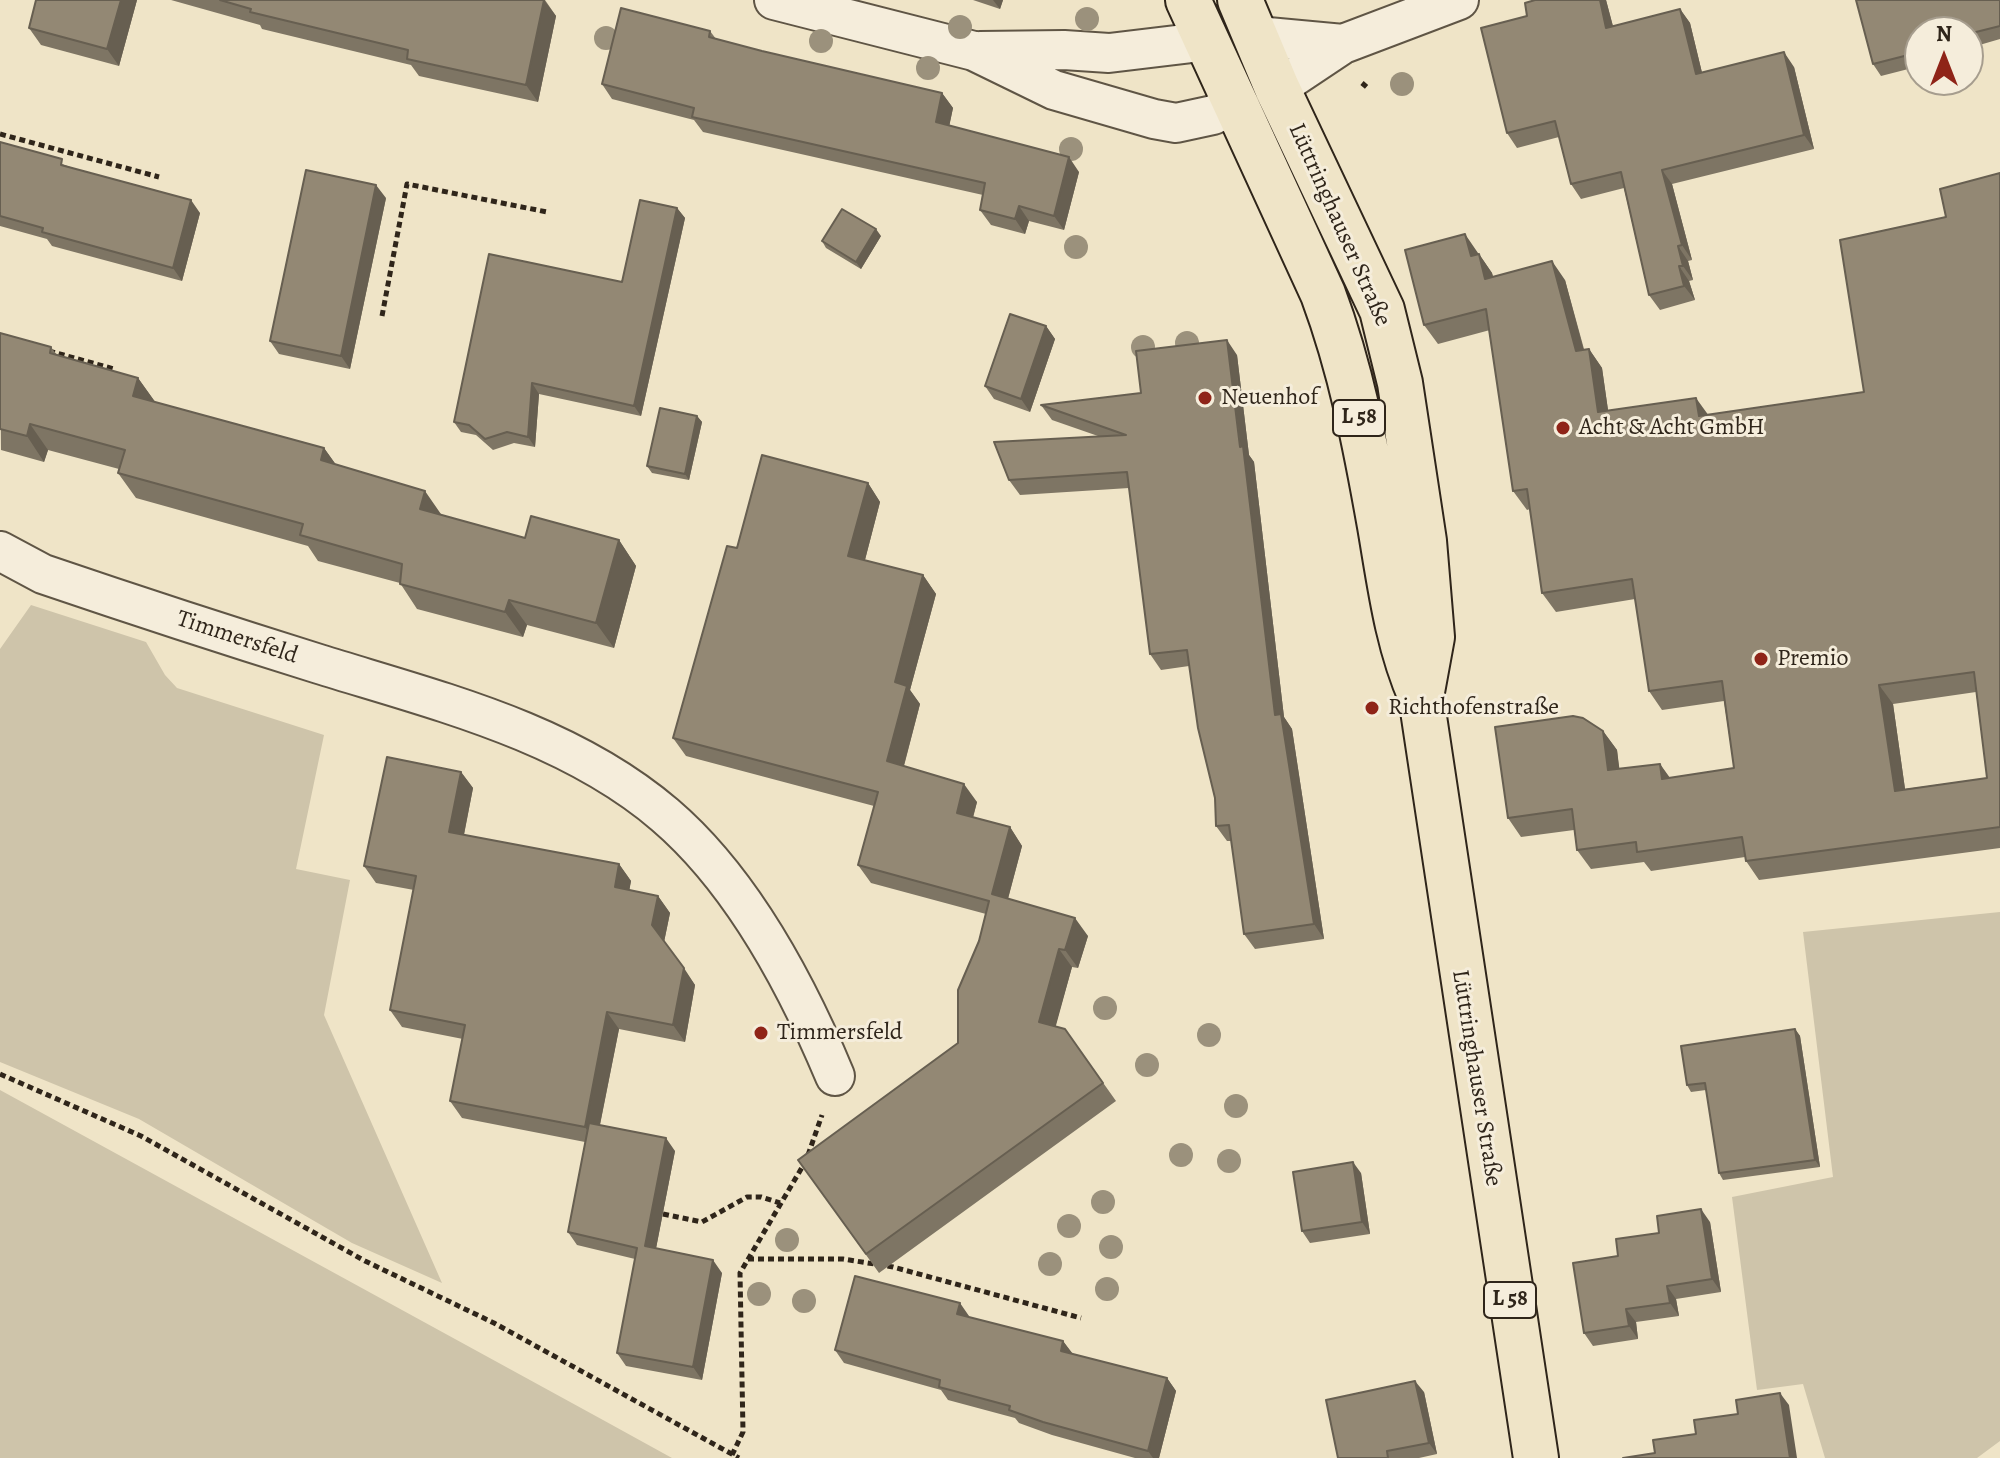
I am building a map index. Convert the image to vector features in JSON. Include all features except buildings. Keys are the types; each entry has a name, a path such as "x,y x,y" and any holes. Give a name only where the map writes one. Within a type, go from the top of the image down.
{"main road":[{"name":"L 58","path":"1188,0 1237,104"},
{"name":"L 58","path":"1248,18 1277,88"},
{"path":"1209,41 1248,18"},
{"path":"1237,104 1277,88"},
{"name":"Lüttringhauser Straße","path":"1277,88 1382,310 1400,383 1424,541 1432,637 1421,697"},
{"name":"Lüttringhauser Straße","path":"1237,104 1337,331 1366,448 1405,660 1421,697 1536,1458"}],"street":[{"path":"774,0 974,51 1054,90 1154,119 1176,123 1213,115 1237,104"},
{"path":"1277,88 1343,44 1459,0"},
{"path":"1248,18 1343,44"},
{"path":"974,51 1109,53 1209,41"},
{"name":"Timmersfeld","path":"0,551 43,574 475,712 588,760 666,816 739,895 813,1023 835,1076"}],"path":[{"path":"1362,83 1369,89"},
{"path":"0,134 159,177"},
{"path":"382,316 407,184 547,212"},
{"path":"43,350 114,369"},
{"path":"0,1074 141,1136 365,1261 494,1323 735,1456 743,1432 740,1273 807,1158 835,1076"},
{"path":"663,1214 702,1222 747,1197 761,1197 780,1203"},
{"path":"748,1259 843,1259 893,1267 1081,1318"}],"shaded area":[{"path":"1300,187 1335,262 1363,339 1384,419 1399,500 1292,191"},
{"path":"31,605 146,642 165,675 177,688 324,735 296,869 350,880 324,1015 442,1283 352,1243 139,1119 0,1062 0,649"},
{"path":"2000,912 2000,1441 1977,1458 1825,1458 1803,1384 1757,1390 1732,1197 1833,1177 1803,932"},
{"path":"0,1090 603,1420 672,1458 0,1458"}],"place":[{"name":"Neuenhof","path":"1205,398"},
{"name":"Acht & Acht GmbH","path":"1563,428"},
{"name":"Premio","path":"1761,659"},
{"name":"Richthofenstraße","path":"1372,708"},
{"name":"Timmersfeld","path":"761,1033"}]}
